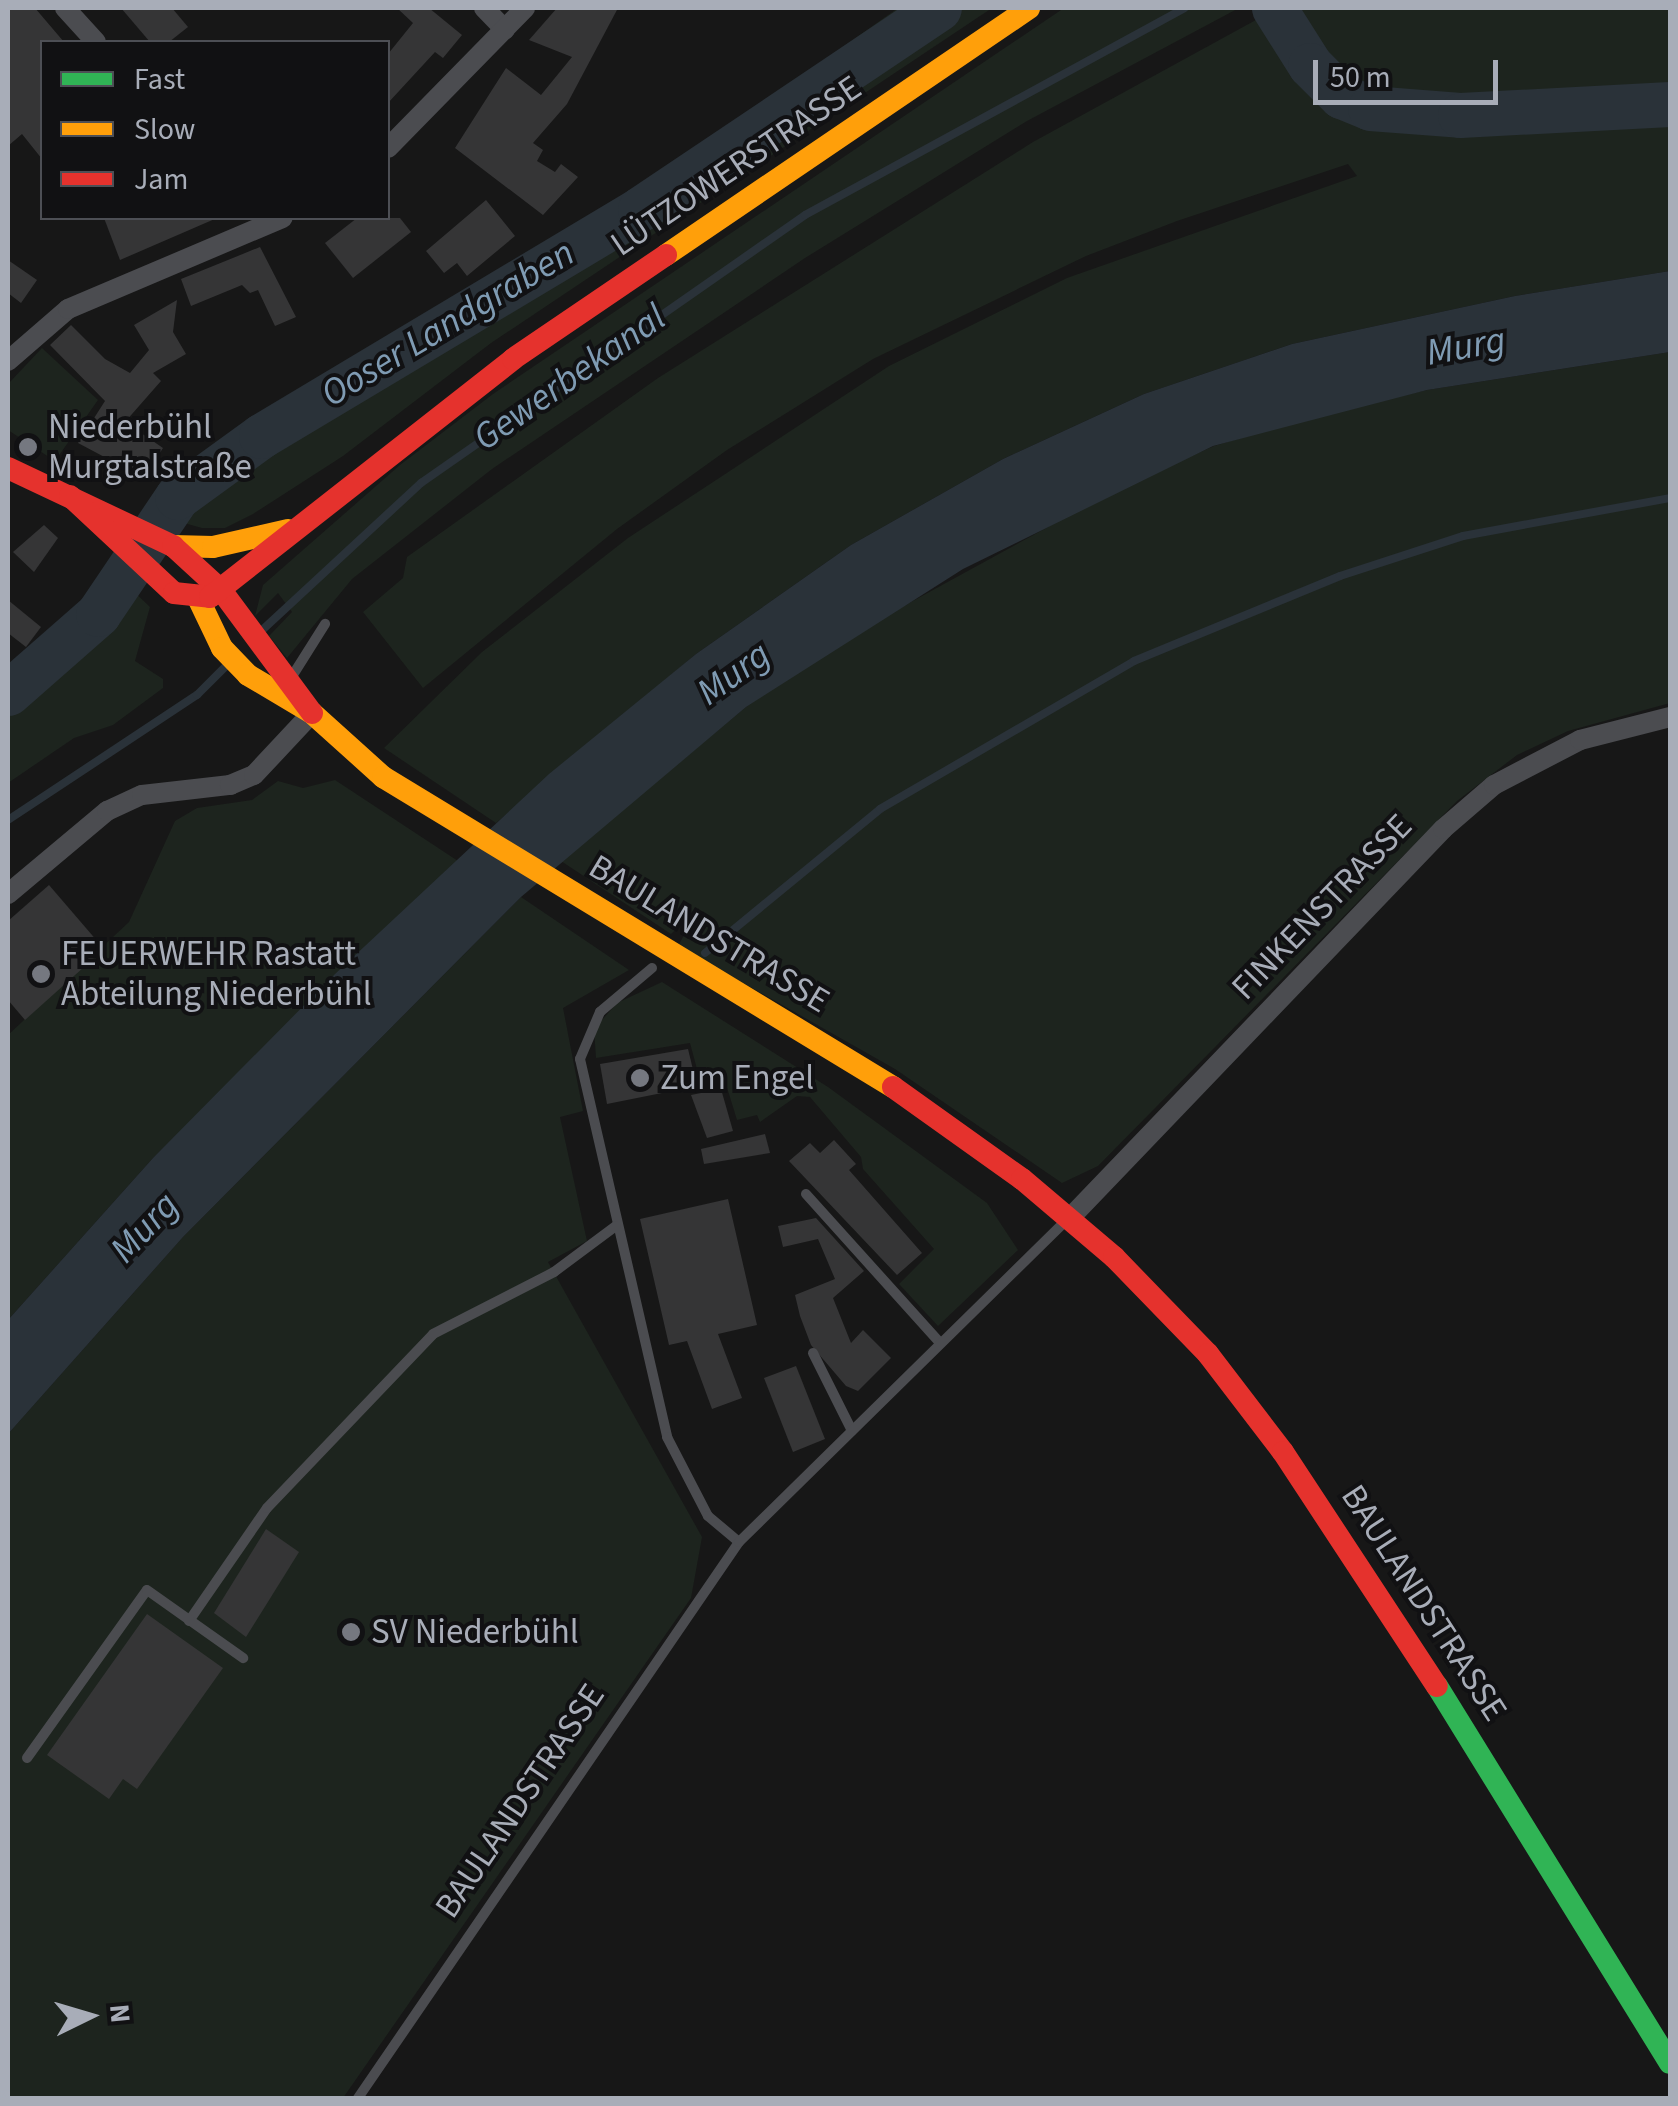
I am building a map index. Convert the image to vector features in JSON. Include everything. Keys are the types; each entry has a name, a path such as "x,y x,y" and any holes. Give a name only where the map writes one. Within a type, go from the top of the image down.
{"street":[{"path":"65,8 94,40"},
{"path":"484,8 505,30"},
{"path":"390,146 525,8"},
{"name":"LÜTZOWERSTRASSE","path":"198,600 221,590 513,359 1028,8"},
{"path":"8,361 68,308 253,223"},
{"name":"BAULANDSTRASSE","path":"8,468 173,546 221,590 291,678 312,712 384,777 917,1102 1070,1218 1208,1354 1282,1452 1526,1822 1670,2063"},
{"name":"BAULANDSTRASSE","path":"70,496 149,574 174,594 198,600 222,648 248,675 274,696 312,712"},
{"path":"173,546 213,547 300,527"},
{"path":"8,894 106,811 142,795 230,785 254,775 312,712"},
{"name":"FINKENSTRASSE","path":"1070,1218 1443,830 1494,785 1580,740 1670,717"}],"lane":[{"path":"274,696 291,678 325,624"},
{"path":"652,968 600,1012 580,1059 667,1437 708,1516 739,1542"},
{"path":"806,1194 940,1343"},
{"name":"BAULANDSTRASSE","path":"358,2098 739,1542 1070,1218"},
{"path":"190,1620 267,1508 433,1334 554,1272 616,1226"},
{"path":"813,1353 852,1431"},
{"path":"28,1758 147,1590 243,1658"}],"shaded area":[{"path":"898,8 992,8 491,343 343,456 253,514 225,528 202,528 148,513 193,465 222,445 579,233"},
{"path":"1064,8 1239,8 1027,121 805,258 492,469 352,579 287,658 269,636 292,612 278,593 255,616 263,585 400,465 493,394"},
{"path":"1304,8 1670,8 1670,98 1461,108 1371,100 1348,92 1309,54 1285,16"},
{"path":"1265,15 1312,86 1369,117 1423,125 1670,112 1670,271 1515,296 1292,344 1144,394 1003,459 851,545 696,654 496,823 384,748 482,652 628,538 889,366 1067,278 1357,176 1348,164 1177,221 1086,256 873,359 727,450 617,529 423,688 363,612 403,578 407,557 658,378 1033,142"},
{"path":"42,348 98,400 55,461 8,430 8,384"},
{"path":"1670,352 1670,703 1568,731 1517,755 1457,801 1098,1166 1062,1183 895,1069 678,946 699,908 671,934 561,861 746,707 849,636 1123,486 1214,446 1322,414 1427,390"},
{"path":"126,584 150,607 135,661 163,679 163,688 113,725 74,738 8,783 8,706 86,643"},
{"path":"335,780 458,861 153,1158 8,1320 8,1035 129,922 175,821 197,808 252,800 278,781 303,788"},
{"name":"SV Niederbühl","path":"521,897 629,970 563,1008 583,1111 560,1117 587,1241 548,1262 702,1537 691,1598 343,2098 8,2098 8,1434 183,1237"},
{"path":"662,982 828,1087 987,1203 1018,1250 938,1326 899,1284 934,1249 863,1169 861,1157 810,1097 797,1096 760,1122 757,1115 737,1120 725,1081 701,1084 690,1043 596,1058 594,1029 617,1003"}],"water":[{"name":"Murg","path":"1670,271 1670,352 1427,390 1213,446 963,569 746,707 521,897 183,1237 8,1434 8,1320 153,1158 335,974 549,774 696,654 851,545 1003,459 1144,394 1292,344 1515,296"}],"building":[{"path":"8,8 35,8 62,40 40,40 40,156 22,134 8,146"},
{"path":"121,8 172,8 188,27 172,40 148,40"},
{"path":"397,8 429,8 462,35 443,58 435,52 390,101 390,52 413,23"},
{"path":"557,8 618,8 567,104 533,143 543,150 537,161 555,172 561,164 578,177 543,215 455,148 506,68 541,95 572,57 529,40"},
{"path":"486,200 515,236 467,276 457,263 444,273 426,251"},
{"path":"400,218 411,232 353,278 325,243 354,220"},
{"path":"105,220 212,220 120,260"},
{"path":"260,247 296,317 275,326 258,290 250,293 242,285 191,306 181,279"},
{"path":"8,260 37,280 21,303 8,293"},
{"path":"177,300 173,332 186,354 153,373 161,381 125,422 163,448 144,478 78,443 105,401 50,345 71,325 105,359 130,373 149,350 134,325"},
{"path":"44,525 58,538 34,572 13,552"},
{"path":"8,600 41,627 26,647 8,633"},
{"name":"FEUERWEHR Rastatt Abteilung Niederbühl","path":"49,885 104,949 25,1020 8,1000 8,921"},
{"name":"Zum Engel","path":"688,1049 697,1086 607,1104 600,1064"},
{"path":"721,1089 733,1131 707,1138 691,1095"},
{"path":"765,1134 770,1153 704,1164 701,1149"},
{"path":"834,1140 856,1164 849,1170 922,1253 897,1275 789,1161 810,1143 820,1153"},
{"path":"728,1199 757,1325 718,1334 742,1398 712,1409 687,1341 669,1345 640,1219"},
{"path":"816,1218 864,1271 833,1298 851,1343 863,1330 891,1358 858,1391 846,1386 811,1345 800,1316 795,1295 835,1279 818,1239 783,1247 778,1226"},
{"path":"796,1366 825,1439 793,1452 764,1378"},
{"path":"266,1529 299,1552 246,1637 214,1613"},
{"path":"147,1614 223,1668 137,1789 123,1779 109,1799 47,1755"}],"waterway":[{"name":"Ooser Landgraben","path":"8,693 98,614 177,497 261,436 640,209 939,8"},
{"name":"Gewerbekanal","path":"259,633 421,483 805,215 1184,8"},
{"path":"1274,8 1310,65 1341,96 1370,108 1460,115 1670,104"},
{"path":"705,953 880,809 1134,661 1340,576 1463,536 1670,498"},
{"name":"Gewerbekanal","path":"8,820 197,695 228,664"}],"traffic: fast":[{"path":"1437,1686 1670,2063"}],"traffic: slow":[{"path":"666,255 1029,8"},
{"path":"173,546 213,547 288,530"},
{"path":"199,600 222,648 248,675 312,713 383,777 893,1087"}],"traffic: jam":[{"path":"70,496 174,593 210,597 513,359 666,255"},
{"path":"8,468 173,546 221,590 312,713"},
{"path":"893,1087 1022,1179 1114,1257 1208,1354 1283,1452 1437,1686"}],"place":[{"name":"Niederbühl Murgtalstraße","path":"28,447"},
{"name":"FEUERWEHR Rastatt Abteilung Niederbühl","path":"41,974"},
{"name":"Zum Engel","path":"640,1078"},
{"name":"SV Niederbühl","path":"351,1632"}]}
